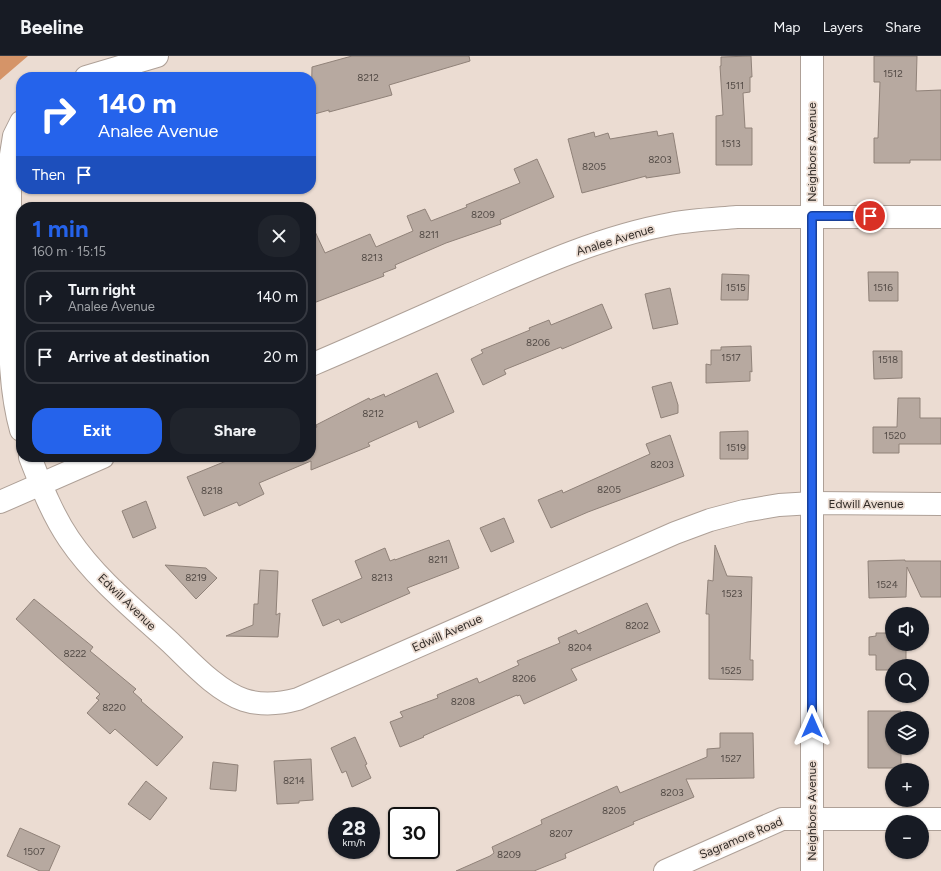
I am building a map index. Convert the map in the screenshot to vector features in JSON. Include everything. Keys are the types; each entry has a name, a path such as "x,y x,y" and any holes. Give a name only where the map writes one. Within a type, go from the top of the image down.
{"street":[{"path":"103,72 157,56"},
{"name":"Neighbors Avenue","path":"812,56 812,871"},
{"path":"16,132 10,161 10,349 12,387 16,412"},
{"name":"Analee Avenue","path":"316,364 519,274 600,242 637,231 704,219 736,217 941,217"},
{"name":"Edwill Avenue","path":"32,462 53,512 86,562 107,584 209,678 229,693 244,700 262,704 281,704 298,699 676,533 710,520 744,511 779,505 812,503 941,504"},
{"path":"0,502 92,462"},
{"name":"Sagramore Road","path":"665,871 782,819 941,820"}],"shaded area":[{"path":"0,56 28,56 0,80"}],"building":[{"path":"352,56 469,56 470,61 389,85 392,95 329,112 329,110 316,114 316,72 312,72 312,67"},
{"path":"751,56 752,77 750,77 750,92 743,93 745,128 752,128 752,165 716,165 716,116 723,115 720,66 721,57"},
{"path":"874,56 917,56 916,91 941,90 941,160 910,160 910,163 874,163 874,138 878,138 880,82 874,82"},
{"path":"657,131 658,136 673,133 680,173 646,178 646,176 582,193 568,139 594,132 595,137 608,133 610,139"},
{"path":"537,159 554,197 500,220 501,224 446,243 395,265 396,268 383,273 384,276 316,302 316,234 325,253 370,234 376,247 413,231 407,216 425,209 431,221 467,207 466,205 520,183 514,169"},
{"path":"868,272 898,272 898,301 869,301"},
{"path":"722,274 749,275 748,300 721,300"},
{"path":"670,288 678,324 653,329 645,294"},
{"path":"602,304 612,328 562,349 561,347 504,370 506,374 483,385 471,359 483,353 481,350 530,330 529,328 549,320 551,325"},
{"path":"751,346 752,372 750,371 750,381 706,383 706,364 711,365 711,350 721,350 721,347"},
{"path":"873,351 902,351 902,378 874,379"},
{"path":"437,373 454,412 419,428 417,421 368,443 370,446 311,470 311,462 316,462 316,425 369,398 370,400 384,394 385,397"},
{"path":"671,382 678,405 678,413 661,418 652,387"},
{"path":"898,398 920,398 920,418 941,418 941,444 899,444 899,453 873,453 873,427 897,427"},
{"path":"748,431 748,459 720,459 720,432"},
{"path":"670,435 684,476 588,512 551,528 538,500 562,490 563,493 650,454 646,444"},
{"path":"224,462 309,462 259,483 264,494 239,506 237,502 204,516 187,477"},
{"path":"146,501 156,528 133,538 122,511"},
{"path":"504,518 514,542 491,552 480,528"},
{"path":"449,540 459,568 407,588 410,593 341,623 339,619 323,626 312,600 362,578 355,561 385,548 390,561 395,560"},
{"path":"715,545 727,576 752,577 750,660 753,660 753,680 709,679 709,614 706,614 708,580 713,581"},
{"path":"868,561 941,561 941,597 921,597 907,567 906,597 869,598"},
{"path":"165,565 206,568 217,578 196,599"},
{"path":"260,570 278,571 276,615 280,613 278,637 226,636 253,625 254,604 258,604"},
{"path":"34,599 93,647 90,651 136,689 133,692 142,700 141,701 183,737 157,766 115,729 110,734 87,713 99,700 96,698 100,694 16,619"},
{"path":"647,603 660,632 571,669 577,680 524,704 520,695 517,695 400,747 390,722 403,717 400,712 438,698 437,695 477,678 479,683 519,665 517,661 560,643 558,638 576,630 578,634"},
{"path":"876,633 885,633 885,651 906,651 906,659 885,659 885,670 876,670 876,655 869,655 869,637 876,636"},
{"path":"868,711 885,711 885,755 901,755 901,763 885,763 885,768 868,768"},
{"path":"720,733 753,733 754,778 686,779 694,797 633,822 634,824 565,854 566,858 534,871 456,871 490,856 494,853 492,847 542,824 541,820 617,786 620,793 707,757 707,749 720,748"},
{"path":"355,737 367,764 365,765 371,778 352,787 346,771 342,773 331,748"},
{"path":"311,759 313,800 299,801 299,803 277,804 274,761"},
{"path":"213,762 238,765 236,791 210,789"},
{"path":"146,781 167,798 150,820 128,804"},
{"path":"20,828 60,846 49,871 40,871 7,856"}],"route":[{"path":"812,726 812,216 870,216"}]}
